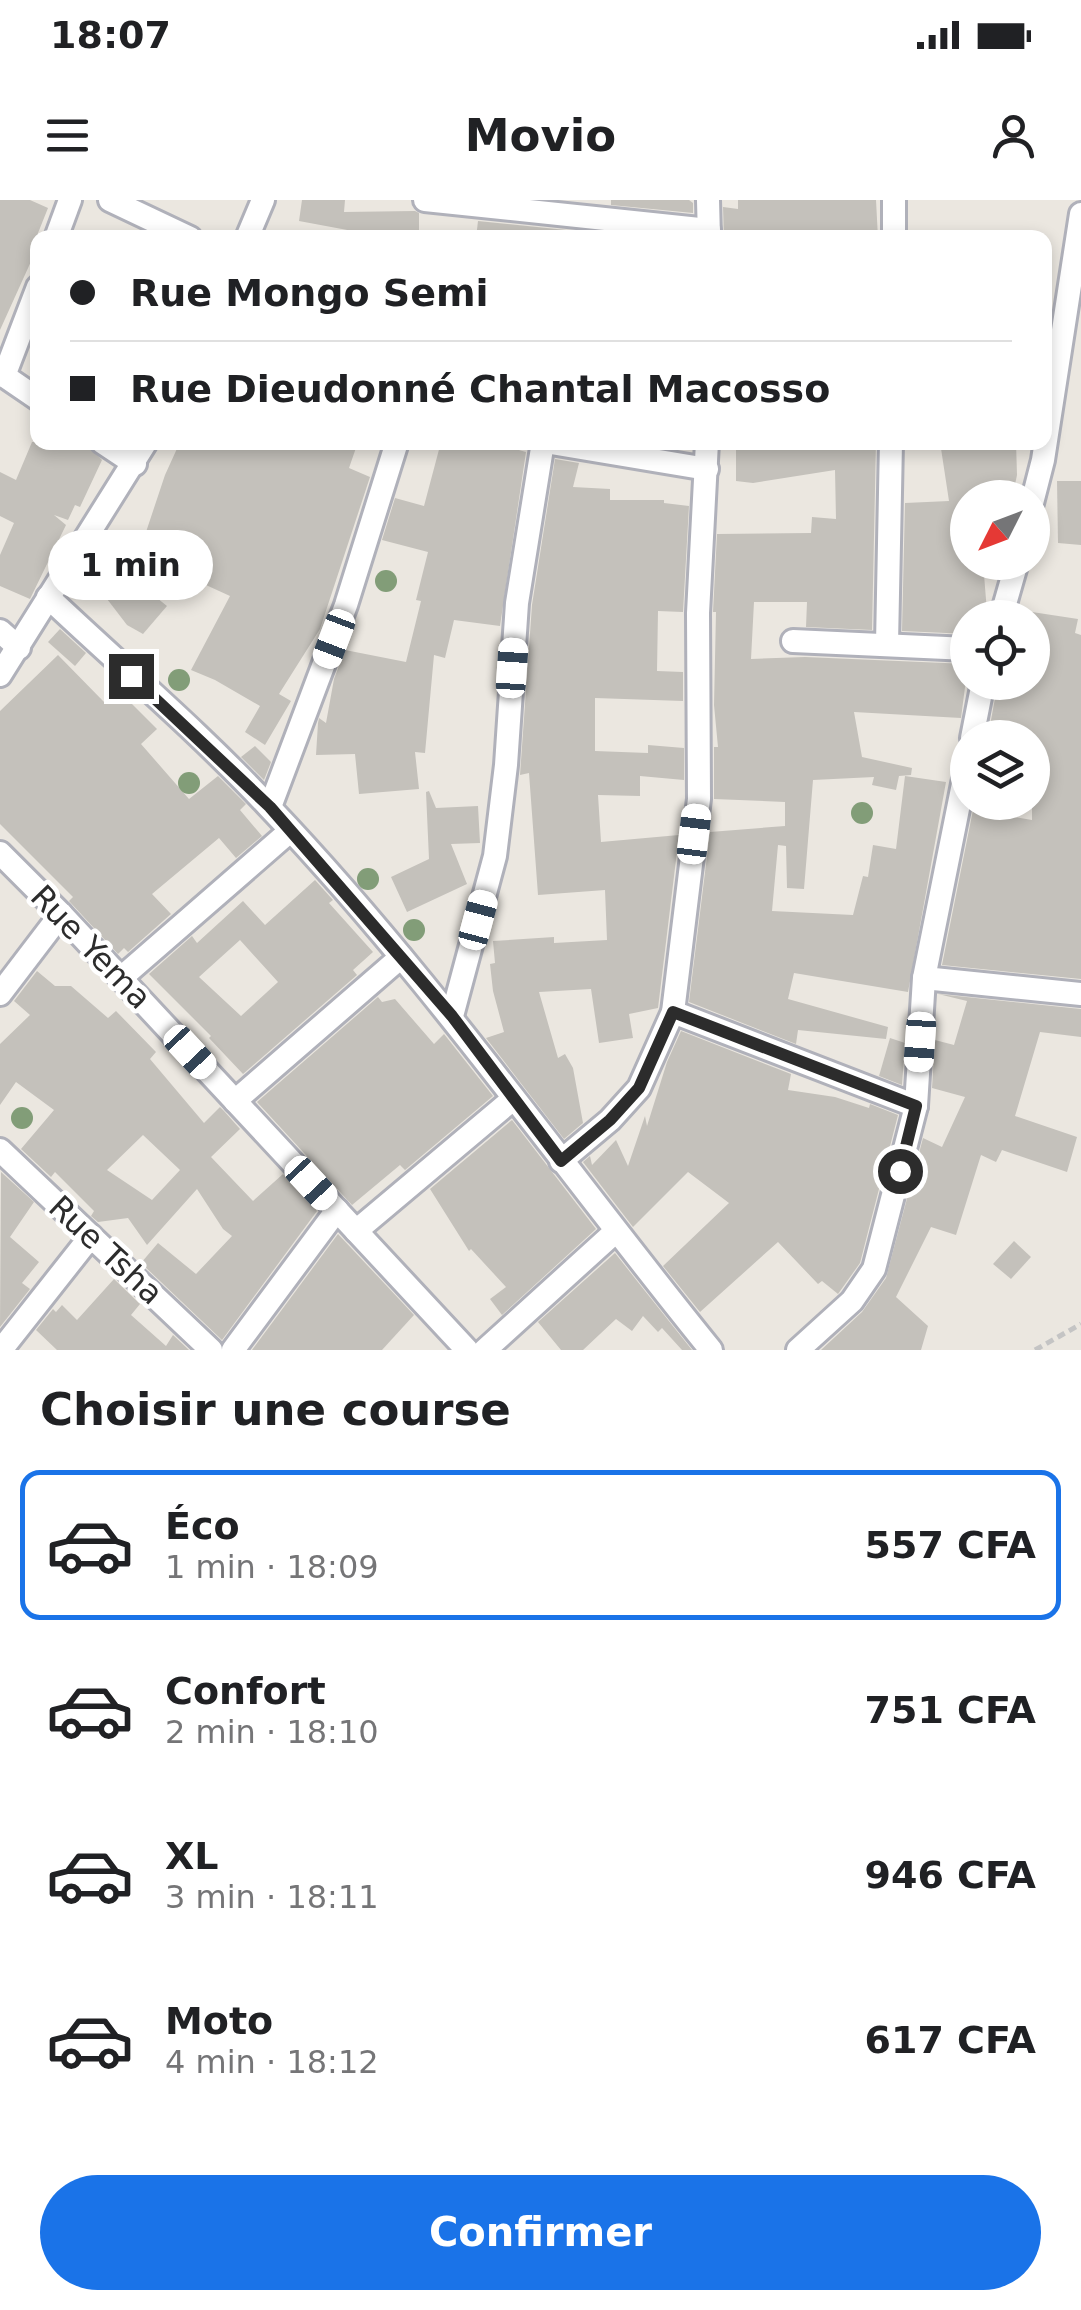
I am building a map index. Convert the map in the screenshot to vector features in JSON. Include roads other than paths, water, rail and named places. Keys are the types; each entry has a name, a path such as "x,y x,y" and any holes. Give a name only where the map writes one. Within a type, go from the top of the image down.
{"street":[{"path":"59,230 70,200"},
{"path":"110,200 173,230"},
{"path":"250,230 263,200"},
{"path":"425,200 676,230"},
{"path":"708,200 709,230"},
{"path":"894,200 894,230"},
{"path":"1052,407 1081,214"},
{"path":"30,307 2,375 30,394"},
{"path":"114,450 135,464"},
{"path":"0,675 142,450"},
{"path":"270,807 346,605 394,450"},
{"path":"452,1016 495,856 517,603 543,450"},
{"path":"590,450 706,470"},
{"path":"561,1161 610,1120 639,1088 673,1012 698,799 698,614 707,450"},
{"path":"887,644 891,450"},
{"path":"1038,480 1046,450"},
{"path":"48,597 270,807 452,1016 615,1232 711,1350"},
{"path":"0,631 19,648"},
{"path":"793,642 950,648"},
{"path":"798,1350 852,1301 874,1269 916,1106 924,978 956,820"},
{"path":"121,978 290,832"},
{"name":"Rue Yema","path":"0,853 62,914 467,1350"},
{"path":"0,994 62,914"},
{"path":"235,1101 401,957"},
{"path":"924,978 1081,994"},
{"path":"673,1012 916,1106"},
{"path":"356,1231 513,1099"},
{"name":"Rue Tsha","path":"0,1150 211,1350"},
{"path":"234,1350 336,1210"},
{"path":"485,1350 615,1232"},
{"path":"1,1350 91,1236"}]}
